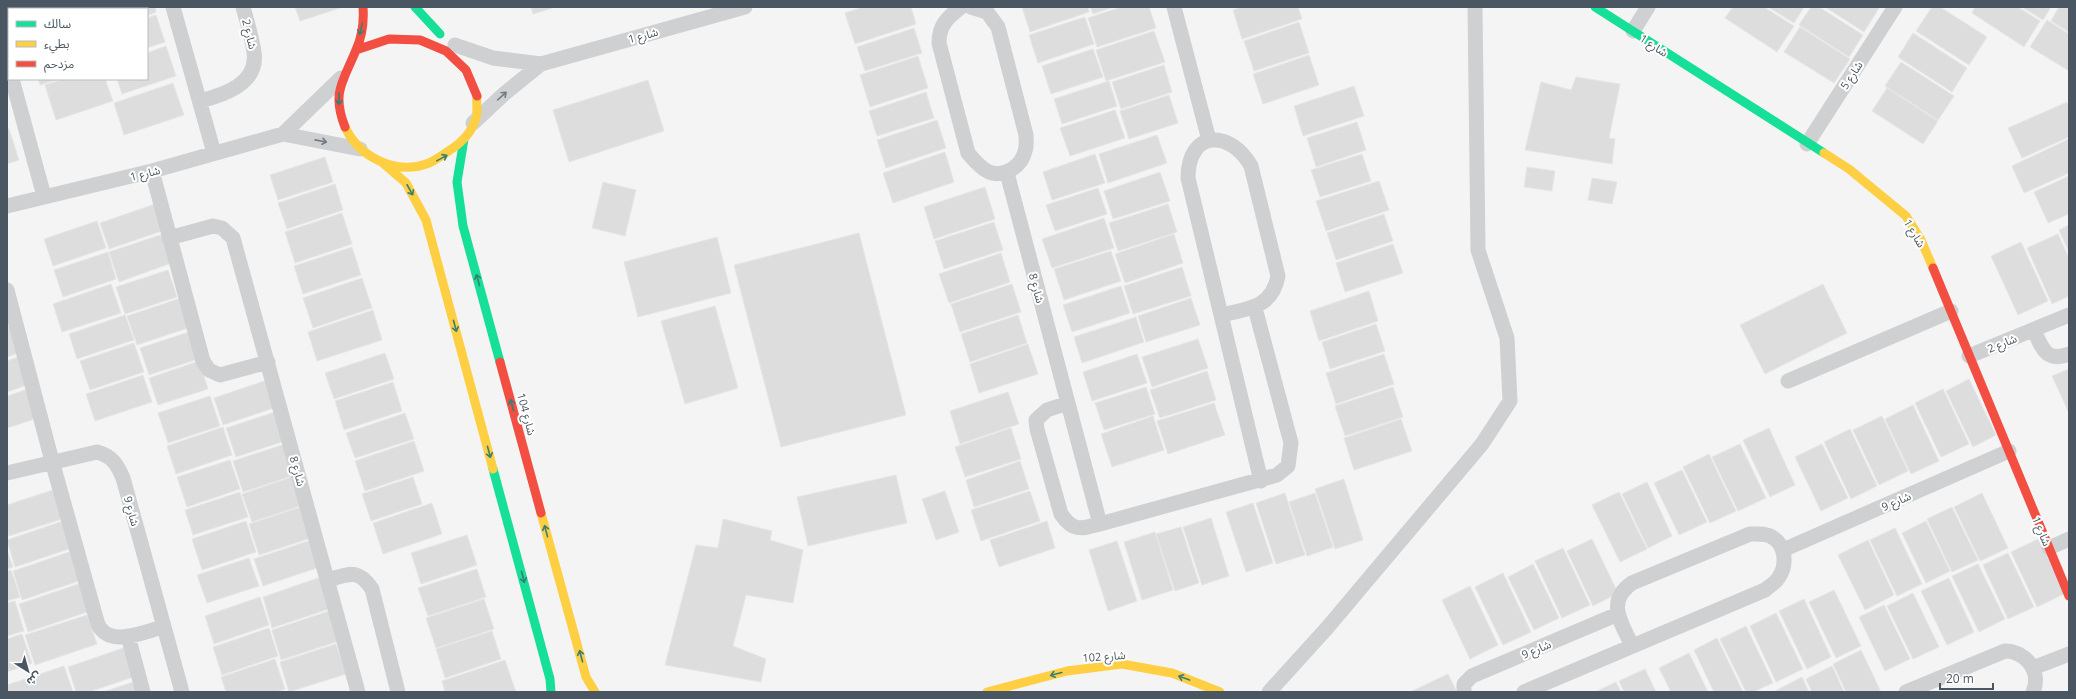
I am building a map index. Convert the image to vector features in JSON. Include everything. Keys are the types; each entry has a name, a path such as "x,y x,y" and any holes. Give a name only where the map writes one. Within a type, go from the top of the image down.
{"street":[{"path":"173,7 214,153"},
{"name":"شارع 2","path":"200,101 225,95 238,87 246,78 253,66 255,54 243,7"},
{"path":"363,7 364,18 356,50 341,78 338,102 345,128 360,149 383,163 406,183 426,220 550,679 551,692"},
{"path":"415,7 440,35"},
{"name":"شارع 1","path":"455,45 493,58 541,64 745,7"},
{"path":"961,7 945,22 939,31 938,43 968,153 979,166 990,173 1007,173 1020,163 1025,151 1026,135 998,27 987,12 972,7"},
{"path":"1174,7 1209,140"},
{"path":"1269,692 1327,628 1482,444 1510,401 1507,338 1478,250 1475,7"},
{"name":"شارع 1","path":"1595,7 1807,144 1849,169 1906,216 1921,240 2069,596"},
{"path":"1633,31 1648,7"},
{"name":"شارع 5","path":"1807,144 1895,7"},
{"path":"383,163 405,167 428,165 445,157 464,139 473,123 478,103 476,80 468,61 455,45 440,35 422,28"},
{"path":"356,50 368,39 383,32 397,29"},
{"name":"شارع 1","path":"473,123 504,94 541,64"},
{"name":"شارع 1","path":"283,134 341,78"},
{"path":"12,80 44,196"},
{"name":"شارع 1","path":"7,206 152,171 283,134 360,149"},
{"name":"شارع 104","path":"464,139 456,182 463,226 586,677 595,692"},
{"path":"1221,315 1255,308 1269,299 1276,287 1278,276 1251,166 1244,154 1232,144 1220,140 1209,140 1198,147 1192,155 1188,166 1188,178 1221,315 1261,481"},
{"path":"152,171 203,361 208,370 220,375 268,362"},
{"name":"شارع 8","path":"1007,173 1100,524"},
{"name":"شارع 8","path":"169,238 212,226 222,228 233,238 358,692"},
{"path":"7,290 52,461 96,618 101,630 112,636 128,636 163,627"},
{"path":"1068,403 1042,413 1036,420 1037,429 1061,514 1067,522 1074,527 1082,528 1100,524 1278,476 1288,466 1291,442 1255,308"},
{"path":"1788,381 1951,311"},
{"name":"شارع 2","path":"1969,356 2069,315"},
{"path":"2034,330 2042,348 2049,356 2059,358 2069,354"},
{"name":"شارع 9","path":"1782,550 2009,451"},
{"name":"شارع 9","path":"52,461 97,452 106,455 116,463 123,478 182,692"},
{"path":"7,473 52,461"},
{"path":"1524,692 1764,590 1779,578 1784,563 1782,550 1772,537 1762,534 1750,534 1632,583 1624,588 1616,605 1618,614 1632,646"},
{"path":"2049,548 2069,539"},
{"path":"328,580 351,573 359,575 366,580 372,589 398,692"},
{"name":"شارع 9","path":"1464,692 1464,684 1472,676 1618,614"},
{"path":"128,636 143,692"},
{"path":"1906,692 2004,651 2013,651 2022,654 2033,668 2035,679 2033,692"},
{"path":"2033,668 2069,654"},
{"name":"شارع 102","path":"987,692 1067,671 1122,664 1172,673 1220,692"}],"building":[{"path":"17,7 71,7 68,8"},
{"path":"155,7 156,12 148,16 148,8 94,8"},
{"path":"295,7 343,7 300,21"},
{"path":"531,7 553,7 553,8 533,14"},
{"path":"863,7 911,7 916,24 855,44 845,13"},
{"path":"1022,7 1088,7 1089,12 1030,32"},
{"path":"1090,7 1113,7 1093,14"},
{"path":"1121,7 1149,7 1156,28 1097,47 1088,18"},
{"path":"1242,7 1298,7 1302,19 1242,39 1233,10"},
{"path":"1733,7 1764,7 1794,26 1777,52 1725,18"},
{"path":"1768,7 1804,7 1794,23"},
{"path":"1811,7 1819,7 1863,35 1849,57 1799,25"},
{"path":"1825,7 1877,7 1879,8 1864,32"},
{"path":"1932,7 1940,7 1987,37 1969,65 1916,31"},
{"path":"1975,7 2018,7 2040,21 2024,47 1972,13"},
{"path":"2022,7 2051,7 2043,20"},
{"path":"2059,7 2069,7 2069,32 2051,21"},
{"path":"156,15 165,42 148,48 148,18"},
{"path":"1085,17 1094,44 1038,63 1029,35"},
{"path":"2047,20 2069,34 2069,71 2030,47"},
{"path":"1299,22 1309,53 1254,71 1244,41"},
{"path":"1800,27 1850,59 1834,83 1784,52"},
{"path":"914,28 922,53 865,71 857,47"},
{"path":"1154,31 1165,62 1106,81 1096,50"},
{"path":"1913,33 1967,68 1952,92 1898,57"},
{"path":"166,46 176,76 122,94 117,80 148,80 148,53"},
{"path":"1093,49 1103,77 1051,94 1042,66"},
{"path":"1309,55 1319,85 1263,104 1253,74"},
{"path":"918,56 928,88 870,107 860,75"},
{"path":"1901,62 1954,96 1938,120 1885,86"},
{"path":"1164,65 1172,92 1121,109 1112,82"},
{"path":"1576,77 1620,84 1609,138 1615,139 1612,164 1525,150 1541,82 1571,90"},
{"path":"38,80 56,80 40,85"},
{"path":"61,80 105,80 113,101 56,120 45,85"},
{"path":"648,80 664,131 569,162 553,110"},
{"path":"1109,81 1117,106 1062,124 1054,99"},
{"path":"173,83 184,115 124,135 114,103"},
{"path":"1354,86 1364,116 1303,136 1294,106"},
{"path":"1887,88 1938,121 1923,144 1872,111"},
{"path":"926,92 934,118 877,136 869,111"},
{"path":"1169,95 1178,123 1129,139 1120,111"},
{"path":"2067,102 2069,107 2069,137 2022,158 2008,128"},
{"path":"1115,110 1125,138 1070,156 1060,128"},
{"path":"937,120 946,148 886,168 877,140"},
{"path":"1357,122 1366,150 1316,167 1307,138"},
{"path":"7,129 9,129 19,160 7,164"},
{"path":"1157,135 1167,163 1108,183 1099,154"},
{"path":"2069,139 2069,173 2024,193 2012,166"},
{"path":"945,152 954,182 893,203 883,173"},
{"path":"1095,154 1105,183 1052,200 1043,172"},
{"path":"1362,154 1371,181 1320,197 1311,170"},
{"path":"325,157 333,182 278,200 270,175"},
{"path":"1527,167 1555,171 1552,191 1524,187"},
{"path":"1160,172 1170,201 1113,219 1104,191"},
{"path":"2069,176 2069,214 2048,223 2034,192"},
{"path":"1592,178 1617,182 1612,204 1588,200"},
{"path":"1379,181 1389,210 1326,231 1316,201"},
{"path":"603,182 636,190 625,236 592,228"},
{"path":"335,184 343,210 287,229 278,203"},
{"path":"985,187 995,219 934,239 924,207"},
{"path":"1098,188 1107,214 1055,231 1046,205"},
{"path":"158,203 165,230 109,249 100,223"},
{"path":"1168,204 1177,232 1118,251 1109,223"},
{"path":"342,213 352,244 295,263 285,232"},
{"path":"1384,214 1393,241 1336,260 1327,233"},
{"path":"1104,218 1114,248 1052,268 1042,239"},
{"path":"97,221 106,248 53,266 44,239"},
{"path":"994,222 1003,250 944,269 935,241"},
{"path":"2069,225 2069,252 2059,230"},
{"path":"166,233 174,262 119,282 109,252"},
{"path":"859,233 906,415 781,447 734,265"},
{"path":"1174,234 1183,263 1125,283 1115,254"},
{"path":"2058,234 2069,258 2069,296 2052,304 2027,248"},
{"path":"717,237 731,293 638,317 624,262"},
{"path":"2021,242 2048,301 2018,315 1991,256"},
{"path":"1393,244 1403,273 1345,292 1336,263"},
{"path":"352,247 361,275 303,294 294,266"},
{"path":"1111,251 1121,281 1064,300 1054,269"},
{"path":"108,252 116,279 63,297 54,270"},
{"path":"1001,253 1010,282 949,303 939,274"},
{"path":"1182,267 1191,296 1133,314 1124,286"},
{"path":"168,270 177,297 125,314 116,287"},
{"path":"362,278 372,308 313,328 303,298"},
{"path":"111,284 121,313 62,332 53,304"},
{"path":"1012,284 1021,312 960,332 951,304"},
{"path":"1823,284 1847,333 1765,374 1740,325"},
{"path":"1121,286 1130,313 1072,332 1063,305"},
{"path":"1369,291 1378,321 1319,341 1310,311"},
{"path":"181,298 191,327 137,345 127,316"},
{"path":"1191,298 1200,325 1146,342 1138,316"},
{"path":"715,306 738,388 685,404 661,321"},
{"path":"373,310 382,340 317,361 308,332"},
{"path":"125,315 134,340 77,359 69,334"},
{"path":"1018,315 1027,343 970,362 961,334"},
{"path":"1136,317 1144,342 1082,363 1074,337"},
{"path":"1376,324 1385,351 1330,369 1322,342"},
{"path":"9,326 18,353 7,357 7,327"},
{"path":"189,332 198,359 149,375 140,348"},
{"path":"1198,339 1208,368 1152,387 1142,357"},
{"path":"134,343 144,372 90,390 80,361"},
{"path":"1028,344 1038,374 979,393 970,364"},
{"path":"385,353 394,379 334,399 325,373"},
{"path":"1137,354 1147,383 1092,401 1083,372"},
{"path":"1384,354 1394,384 1336,404 1326,373"},
{"path":"18,357 27,385 7,392 7,361"},
{"path":"199,361 208,389 158,405 149,378"},
{"path":"2069,369 2069,413 2052,376"},
{"path":"1207,371 1216,400 1160,418 1150,390"},
{"path":"143,375 152,402 95,421 86,394"},
{"path":"270,379 280,406 223,425 214,398"},
{"path":"1969,379 1996,435 1973,447 1946,391"},
{"path":"393,382 402,411 344,430 335,401"},
{"path":"1146,387 1155,414 1104,430 1095,403"},
{"path":"1393,387 1403,417 1345,436 1335,406"},
{"path":"28,389 38,418 7,428 7,396"},
{"path":"1943,389 1969,444 1941,457 1915,403"},
{"path":"1008,392 1019,424 960,444 950,411"},
{"path":"210,396 220,426 168,443 158,413"},
{"path":"1214,403 1225,435 1168,454 1157,421"},
{"path":"1913,405 1939,461 1911,474 1885,419"},
{"path":"278,411 288,440 236,457 226,428"},
{"path":"405,413 414,439 355,458 346,433"},
{"path":"1153,416 1164,450 1112,467 1101,434"},
{"path":"1882,416 1908,471 1879,485 1853,430"},
{"path":"1401,419 1412,451 1354,470 1344,438"},
{"path":"223,427 232,455 176,474 167,446"},
{"path":"1011,428 1021,459 965,477 955,447"},
{"path":"1769,428 1795,485 1770,497 1743,440"},
{"path":"1850,429 1877,486 1851,499 1824,442"},
{"path":"414,441 424,471 365,491 355,461"},
{"path":"288,443 298,474 243,492 233,461"},
{"path":"1740,444 1766,498 1738,511 1712,457"},
{"path":"1822,444 1848,498 1821,511 1795,457"},
{"path":"1709,454 1736,511 1710,523 1683,467"},
{"path":"230,460 240,489 187,507 177,477"},
{"path":"1020,461 1029,489 974,507 966,480"},
{"path":"1682,470 1707,522 1679,535 1654,483"},
{"path":"297,475 307,504 252,522 242,494"},
{"path":"896,475 907,523 808,546 797,497"},
{"path":"413,477 422,504 371,521 362,494"},
{"path":"1344,479 1363,540 1335,549 1315,489"},
{"path":"1647,482 1672,536 1648,548 1622,494"},
{"path":"56,489 65,518 9,536 7,531 7,505"},
{"path":"945,491 959,532 936,540 922,499"},
{"path":"1030,491 1040,521 981,541 971,510"},
{"path":"240,492 248,517 193,535 185,510"},
{"path":"1619,492 1647,549 1620,562 1592,505"},
{"path":"1285,493 1305,555 1276,564 1256,503"},
{"path":"1315,493 1333,547 1307,556 1289,502"},
{"path":"1982,493 2008,548 1980,561 1954,507"},
{"path":"432,503 442,534 383,554 373,523"},
{"path":"1253,503 1273,563 1246,572 1226,512"},
{"path":"304,506 314,537 259,555 249,524"},
{"path":"1952,507 1978,560 1952,572 1927,519"},
{"path":"1211,518 1229,576 1202,585 1183,527"},
{"path":"723,519 772,531 770,540 803,550 793,603 746,595 733,646 766,659 761,682 665,665 696,545 718,548"},
{"path":"66,520 75,547 15,567 7,540"},
{"path":"246,521 256,552 202,570 192,539"},
{"path":"1047,521 1055,548 999,567 990,540"},
{"path":"1926,521 1950,571 1926,583 1902,533"},
{"path":"1181,527 1199,583 1175,591 1156,534"},
{"path":"1895,528 1922,584 1897,596 1870,540"},
{"path":"1155,532 1173,590 1142,600 1124,542"},
{"path":"467,535 477,565 421,584 411,553"},
{"path":"2040,538 2066,593 2037,607 2011,552"},
{"path":"1592,539 1618,593 1593,606 1567,551"},
{"path":"311,540 320,567 263,586 254,559"},
{"path":"1868,540 1894,595 1865,610 1838,555"},
{"path":"1117,541 1137,601 1108,611 1089,550"},
{"path":"1563,548 1590,605 1562,618 1535,561"},
{"path":"7,550 13,567 7,569"},
{"path":"75,550 85,579 22,600 13,571"},
{"path":"2008,553 2034,607 2008,619 1983,565"},
{"path":"249,558 259,586 207,603 197,575"},
{"path":"1533,564 1559,618 1534,630 1508,577"},
{"path":"1978,564 2005,619 1979,632 1952,576"},
{"path":"477,569 486,597 428,616 418,588"},
{"path":"11,570 20,597 7,601 7,571"},
{"path":"1503,573 1531,632 1503,645 1475,587"},
{"path":"321,577 332,608 272,628 263,597"},
{"path":"1949,578 1974,632 1947,645 1921,591"},
{"path":"81,583 90,611 28,632 19,604"},
{"path":"1470,586 1498,645 1470,659 1442,600"},
{"path":"1834,590 1861,646 1836,658 1809,602"},
{"path":"1913,593 1939,647 1913,659 1887,606"},
{"path":"260,597 269,625 214,644 205,616"},
{"path":"484,599 494,629 436,648 426,618"},
{"path":"1804,599 1831,657 1807,669 1779,611"},
{"path":"15,601 24,631 7,636 7,603"},
{"path":"1884,605 1910,659 1885,671 1859,617"},
{"path":"329,611 339,641 281,660 272,630"},
{"path":"1776,613 1803,669 1776,682 1750,626"},
{"path":"87,615 97,644 35,665 25,635"},
{"path":"1746,626 1773,683 1753,692 1746,692 1720,639"},
{"path":"269,628 278,656 222,675 213,647"},
{"path":"492,631 501,659 445,678 436,649"},
{"path":"22,634 32,663 7,672 7,639"},
{"path":"1717,638 1743,692 1714,692 1694,650"},
{"path":"336,644 346,674 289,692 280,662"},
{"path":"129,646 136,676 89,692 76,692 68,667"},
{"path":"1861,650 1881,692 1846,692 1833,664"},
{"path":"1689,653 1708,692 1671,692 1659,668"},
{"path":"275,659 285,689 276,692 226,692 221,677"},
{"path":"505,660 516,692 445,692 442,681"},
{"path":"64,666 73,692 7,692 7,685"},
{"path":"1832,666 1844,692 1812,692 1806,679"},
{"path":"1645,669 1656,692 1624,692 1619,681"},
{"path":"1448,674 1457,692 1410,692"},
{"path":"1802,677 1809,692 1775,691"},
{"path":"139,680 142,692 103,692"},
{"path":"1616,682 1621,692 1595,692"}],"traffic: fast":[{"path":"415,7 440,34"},
{"path":"1595,7 1824,153"},
{"path":"464,139 457,182 463,226 500,362"},
{"path":"493,469 550,679 551,692"}],"traffic: slow":[{"path":"345,127 351,138 359,147 380,161 404,167 429,163 437,159 466,137 476,118 477,96"},
{"path":"1824,153 1849,169 1906,216 1921,240 1933,268"},
{"path":"383,163 406,183 426,220 493,469"},
{"path":"541,513 586,677 595,692"},
{"path":"987,692 1067,671 1122,664 1172,673 1220,692"}],"traffic: jam":[{"path":"345,127 341,115 339,95 344,78 360,40 363,23 363,7"},
{"path":"356,50 389,39 420,40 446,51 466,70 477,96"},
{"path":"1933,268 2069,596"},
{"path":"500,362 541,513"}]}
